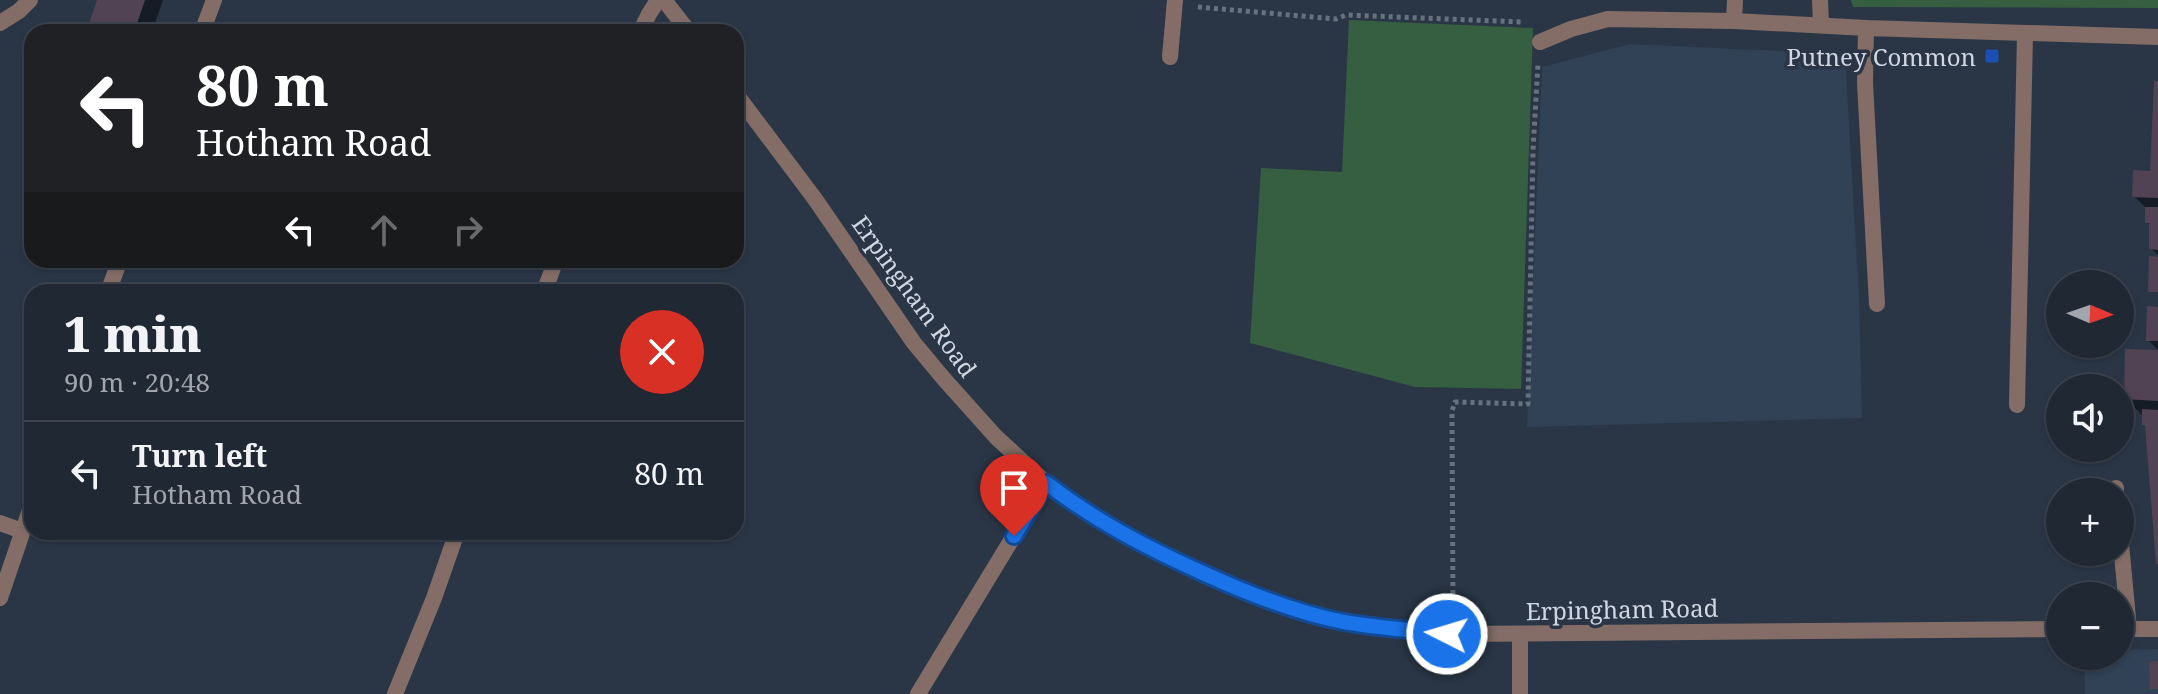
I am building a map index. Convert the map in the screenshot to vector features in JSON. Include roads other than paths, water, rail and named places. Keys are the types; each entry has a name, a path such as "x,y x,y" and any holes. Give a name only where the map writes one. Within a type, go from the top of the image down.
{"street":[{"path":"0,23 30,0"},
{"path":"205,24 214,0"},
{"path":"644,24 661,0 682,24"},
{"path":"1734,21 1735,0"},
{"path":"1820,0 1821,25"},
{"path":"1170,57 1182,2"},
{"path":"1540,42 1608,19 2158,37"},
{"path":"1866,28 1865,83 1877,304"},
{"path":"2017,405 2025,34"},
{"name":"Erpingham Road","path":"744,105 815,199 914,343 996,437 1046,483 1083,511 1150,549 1230,585 1291,608 1341,621 1456,634 2046,629"},
{"path":"918,694 1046,483"},
{"path":"0,523 22,531"},
{"path":"0,598 24,526"},
{"path":"395,694 454,540"},
{"path":"2134,629 2158,629"},
{"path":"1520,634 1520,694"}],"place":[{"name":"Putney Common","path":"1992,56"}]}
